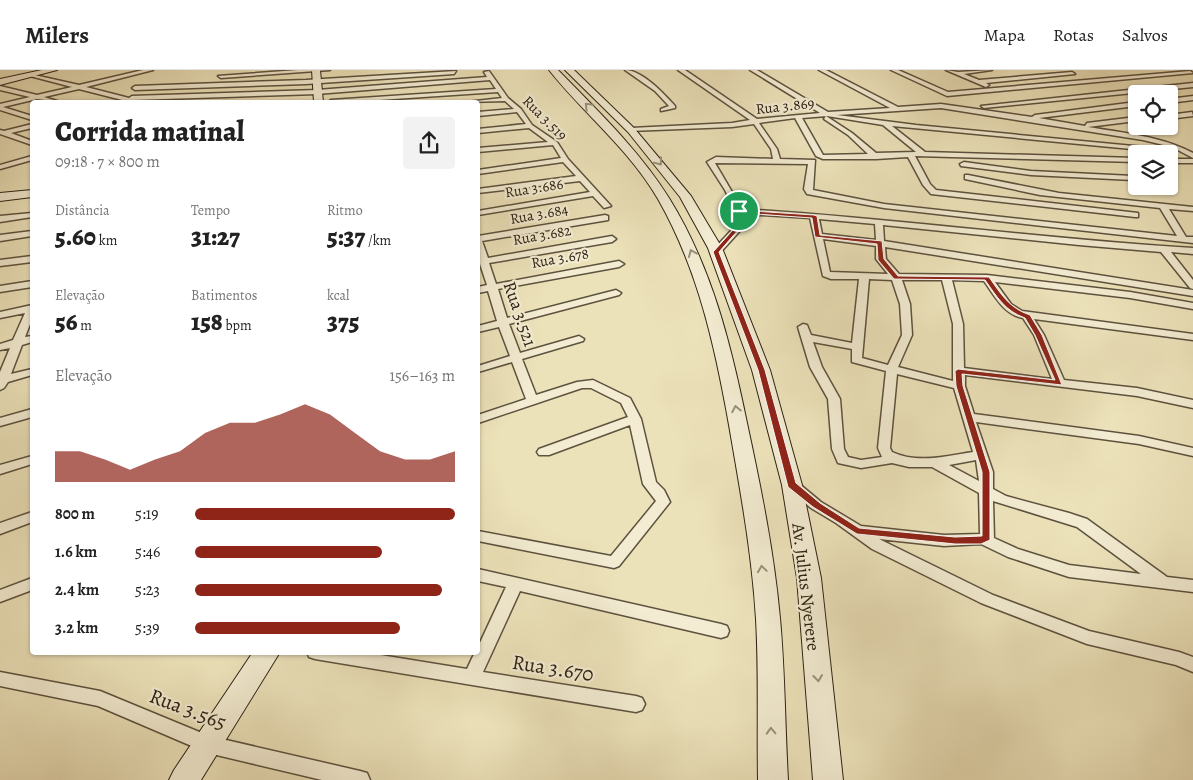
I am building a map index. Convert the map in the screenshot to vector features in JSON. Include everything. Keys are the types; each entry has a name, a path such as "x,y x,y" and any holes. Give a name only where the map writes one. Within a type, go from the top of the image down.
{"main road":[{"path":"0,82 53,70"},
{"path":"316,70 319,100"},
{"name":"Av. Julius Nyerere","path":"553,70 624,132 691,249 701,275 729,371 765,584 773,780"},
{"name":"Av. Julius Nyerere","path":"572,74 685,196 716,252 762,370 792,485 808,578 828,780"},
{"path":"0,197 30,194"},
{"path":"184,780 265,655"}],"street":[{"path":"218,76 228,73 327,70"},
{"path":"476,71 486,70"},
{"name":"Rua 3.519","path":"486,70 506,99 519,110 530,126 555,143 565,160 607,206"},
{"path":"628,70 657,90 673,107 663,110"},
{"path":"681,70 755,121 774,149 777,161"},
{"path":"753,70 839,126 876,157"},
{"path":"822,70 896,108"},
{"path":"894,70 949,94 968,100"},
{"path":"949,70 998,90"},
{"path":"955,73 989,70"},
{"path":"1173,70 1179,73"},
{"path":"0,107 147,71"},
{"path":"131,100 135,88 147,71"},
{"path":"135,88 317,81 406,73 466,72"},
{"path":"222,100 223,85 228,73"},
{"path":"406,73 410,84 420,99"},
{"path":"949,94 1190,73"},
{"path":"979,82 1076,74"},
{"path":"32,75 131,100 317,92 490,78"},
{"path":"957,108 1193,85"},
{"path":"0,88 49,100"},
{"path":"390,100 420,99 500,90"},
{"path":"1178,100 1193,98"},
{"path":"480,101 506,99"},
{"path":"977,103 985,106"},
{"path":"1025,118 1128,105"},
{"name":"Rua 3.869","path":"624,132 718,126 896,108 941,106 957,108"},
{"path":"0,107 30,117"},
{"path":"957,108 1163,142 1193,156"},
{"path":"480,114 519,110"},
{"path":"1178,116 1192,114"},
{"path":"823,115 886,124 1113,144 1193,156"},
{"path":"798,117 821,157 876,157 923,154 1128,160"},
{"path":"1074,127 1128,120"},
{"path":"886,124 923,154"},
{"path":"2,133 30,126"},
{"path":"480,131 530,126"},
{"path":"2,133 30,142"},
{"path":"480,150 555,143"},
{"path":"910,154 926,184 933,191 1135,215"},
{"path":"958,156 964,164 968,177 968,195"},
{"path":"0,167 30,159"},
{"path":"1118,159 1128,171"},
{"path":"0,160 10,164"},
{"path":"480,172 565,160"},
{"path":"716,252 744,221 711,160 813,163 808,189 818,194 884,206 1193,240"},
{"path":"1178,160 1193,161"},
{"path":"964,164 1031,173 1128,179"},
{"path":"968,177 1034,192 1193,209"},
{"path":"480,191 582,178"},
{"name":"Rua 3.686","path":"480,213 596,193"},
{"path":"1164,207 1167,216 1173,222 1182,239"},
{"path":"739,211 878,221 1096,246 1193,251"},
{"path":"0,219 30,216"},
{"path":"814,216 826,274 896,278 986,278 1091,290 1193,306"},
{"name":"Rua 3.684","path":"480,240 605,218"},
{"path":"878,221 881,260 896,278 905,304 907,335 892,367 884,448 887,455 905,462 981,455"},
{"path":"0,238 30,234"},
{"path":"818,236 880,242 1193,293"},
{"name":"Rua 3.682","path":"481,261 612,239"},
{"path":"1164,250 1193,286"},
{"path":"0,263 30,259"},
{"name":"Rua 3.521","path":"481,261 532,398"},
{"name":"Rua 3.678","path":"480,290 619,264"},
{"path":"864,277 856,360 892,367 959,386"},
{"path":"946,277 958,324 959,386 986,472 987,537 983,539"},
{"path":"1088,277 1091,290"},
{"path":"986,278 1007,306 1014,312 1028,316 1193,337"},
{"path":"0,288 30,284"},
{"path":"480,329 616,293"},
{"path":"0,315 30,309"},
{"path":"2,383 30,315"},
{"path":"1028,316 1039,335 1060,383"},
{"path":"857,348 804,332 816,367 834,399 833,412 838,449 843,460 855,463 880,462 893,458"},
{"path":"480,368 579,339"},
{"path":"0,347 30,340"},
{"path":"958,371 1137,392 1193,404"},
{"path":"2,383 30,373"},
{"path":"480,418 532,398 582,384 593,384 626,401 635,419 650,484 659,493 662,502 614,562 480,536"},
{"path":"0,422 30,414"},
{"path":"969,417 1139,440 1193,452"},
{"path":"544,452 635,419"},
{"path":"0,470 30,461"},
{"path":"932,461 1008,502 1064,516 1082,524 1163,582"},
{"path":"792,485 816,505 877,545 988,599 1086,637 1179,659 1193,665"},
{"path":"0,528 30,518"},
{"path":"857,531 955,541 983,539 1013,553 1069,571 1193,586"},
{"path":"480,575 721,632"},
{"path":"472,677 515,584"},
{"path":"0,596 30,585"},
{"name":"Rua 3.670","path":"333,655 636,704"},
{"name":"Rua 3.565","path":"0,679 100,699 208,744 360,780"}],"route":[{"path":"739,211 814,216 818,236 880,242 881,260 896,278 986,278 1007,306 1014,312 1028,316 1039,335 1060,383 958,371 959,386 986,472 987,537 981,540 955,541 857,531 841,519 816,505 792,485 762,370 716,252 744,221 739,211"}]}
